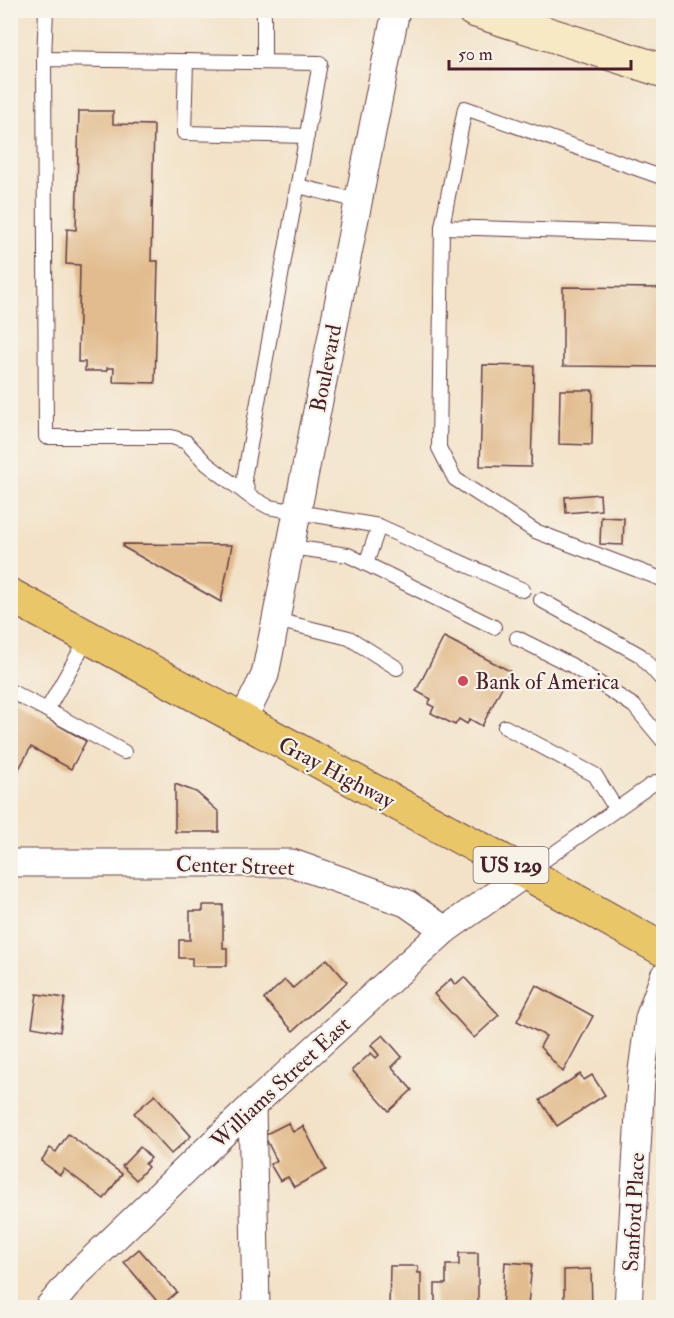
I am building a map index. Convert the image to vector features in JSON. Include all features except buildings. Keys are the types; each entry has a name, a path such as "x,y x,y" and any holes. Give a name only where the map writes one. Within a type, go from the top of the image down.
{"highway":[{"name":"Gray Highway","path":"10,595 526,873 663,950"}],"street":[{"name":"Boulevard","path":"242,721 265,675 396,10"},
{"path":"473,10 663,71"},
{"name":"Center Street","path":"10,862 292,863 406,903 446,930"},
{"name":"Williams Street East","path":"48,1308 77,1274 252,1106 446,930 526,873"},
{"name":"Sanford Place","path":"628,1308 641,1078 649,1018 663,976"},
{"path":"252,1106 256,1308"}],"lane":[{"path":"46,10 44,59 46,437 172,437 186,442 207,464 249,496 269,507 380,526 523,590"},
{"path":"262,10 264,62"},
{"path":"44,59 320,63 244,478 249,496"},
{"path":"186,61 184,133 307,136"},
{"path":"663,178 465,108 442,227 439,448 456,479 535,531 663,580"},
{"path":"298,186 358,201"},
{"path":"442,227 663,234"},
{"path":"366,564 380,526"},
{"path":"290,547 348,555 494,627"},
{"path":"541,600 640,655 663,682"},
{"path":"276,620 326,630 349,638 397,668"},
{"path":"47,710 88,637"},
{"path":"517,638 571,665 634,706 663,742"},
{"path":"10,692 124,752"},
{"path":"505,727 595,775 616,809"},
{"path":"526,873 616,809 663,779"}],"place":[{"name":"Bank of America","path":"463,681"}]}
